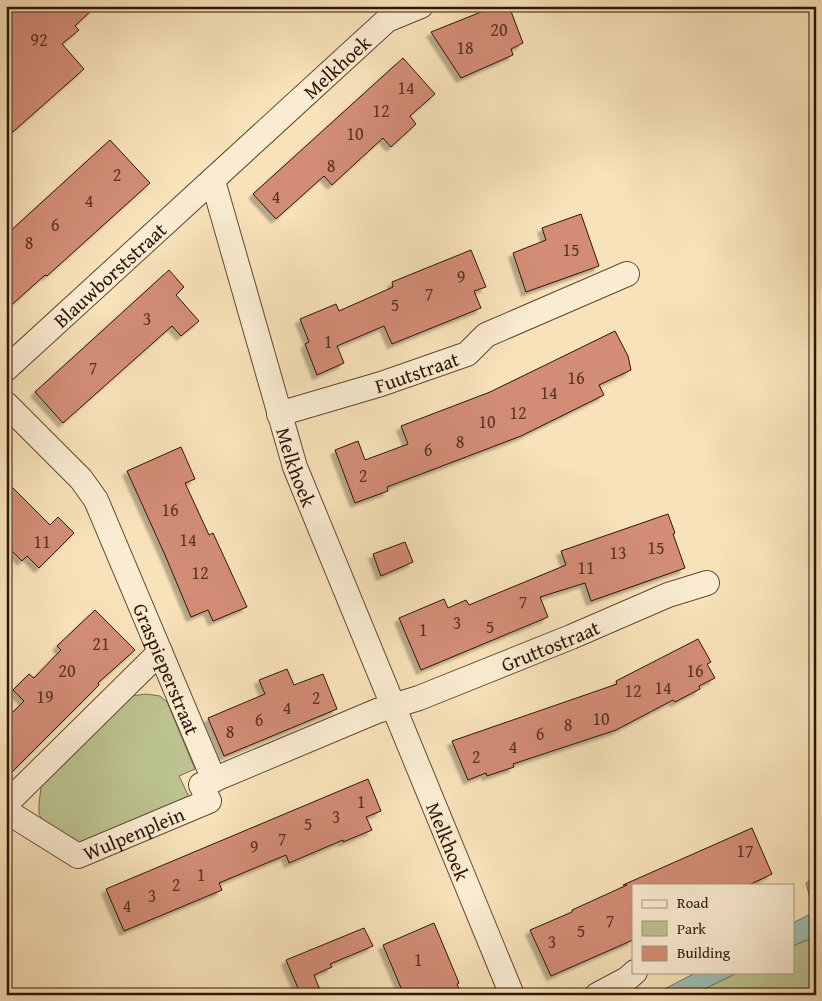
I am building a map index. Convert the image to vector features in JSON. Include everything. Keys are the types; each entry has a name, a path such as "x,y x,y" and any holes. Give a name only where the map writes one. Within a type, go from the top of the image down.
{"street":[{"name":"Melkhoek","path":"421,6 387,20 213,181 295,467 512,995"},
{"name":"Blauwborststraat","path":"6,369 213,181"},
{"name":"Fuutstraat","path":"279,414 381,384 467,354 486,335 627,274"},
{"name":"Graspieperstraat","path":"6,404 81,479 96,500 214,780"},
{"name":"Gruttostraat","path":"393,706 420,698 571,637 668,594 707,583"},
{"path":"6,804 160,652"},
{"path":"214,780 393,706"},
{"name":"Wulpenplein","path":"6,811 78,856 209,801 201,785 214,780"},
{"path":"597,995 633,974"}],"green space":[{"path":"146,694 160,696 167,702 195,769 179,776 190,799 82,843 71,840 45,824 39,814 39,803 45,777 131,696"},
{"path":"816,877 816,911 814,912 806,883"},
{"path":"816,936 816,992 810,995 692,995 735,974 794,974 794,946"}],"water":[{"path":"816,911 816,936 794,946 794,922"},
{"path":"693,974 735,974 692,995 653,995"}],"building":[{"path":"6,6 96,6 75,26 79,30 62,44 84,69 6,138"},
{"path":"496,6 509,6 523,43 511,49 513,55 461,78 431,32"},
{"path":"403,58 435,94 410,116 416,124 391,147 383,138 332,185 324,176 276,219 253,194"},
{"path":"110,140 150,183 47,276 45,275 6,310 6,235"},
{"path":"581,214 599,266 526,292 513,253 546,240 542,228"},
{"path":"471,250 486,287 474,291 481,308 392,344 384,326 337,346 344,363 317,375 305,344 309,342 300,319 336,304 339,311 393,287 392,282"},
{"path":"169,270 184,287 176,295 199,321 181,336 172,326 63,423 35,392"},
{"path":"615,331 628,356 631,370 599,385 604,395 521,436 387,487 388,491 355,503 335,450 358,441 365,460 408,444 401,426 490,392"},
{"path":"181,447 195,479 185,483 209,535 213,533 247,607 213,621 208,610 191,617 127,471"},
{"path":"6,481 50,525 58,517 74,533 39,568 27,556 22,561 6,545"},
{"path":"668,514 685,568 591,601 585,583 540,597 548,617 421,670 399,618 444,599 448,608 466,600 469,605 566,565 561,551"},
{"path":"405,542 413,562 381,576 373,554"},
{"path":"95,610 135,650 98,683 99,685 6,778 6,719 24,701 13,690 29,674 34,678 61,650 57,646"},
{"path":"698,639 711,662 707,664 715,678 699,686 700,689 675,702 673,700 616,730 513,764 514,767 487,776 486,773 468,780 452,741 617,684 616,681"},
{"path":"287,669 294,685 323,674 337,709 224,756 208,718 265,694 259,680"},
{"path":"368,779 381,811 366,817 372,830 289,863 286,855 219,883 222,890 124,931 106,889"},
{"path":"752,828 772,874 751,884 632,884 632,940 551,976 530,930 627,885 623,885"},
{"path":"434,923 459,983 457,984 462,995 404,995 383,945"},
{"path":"364,928 373,946 330,964 332,967 314,975 322,995 301,995 286,960"}]}
